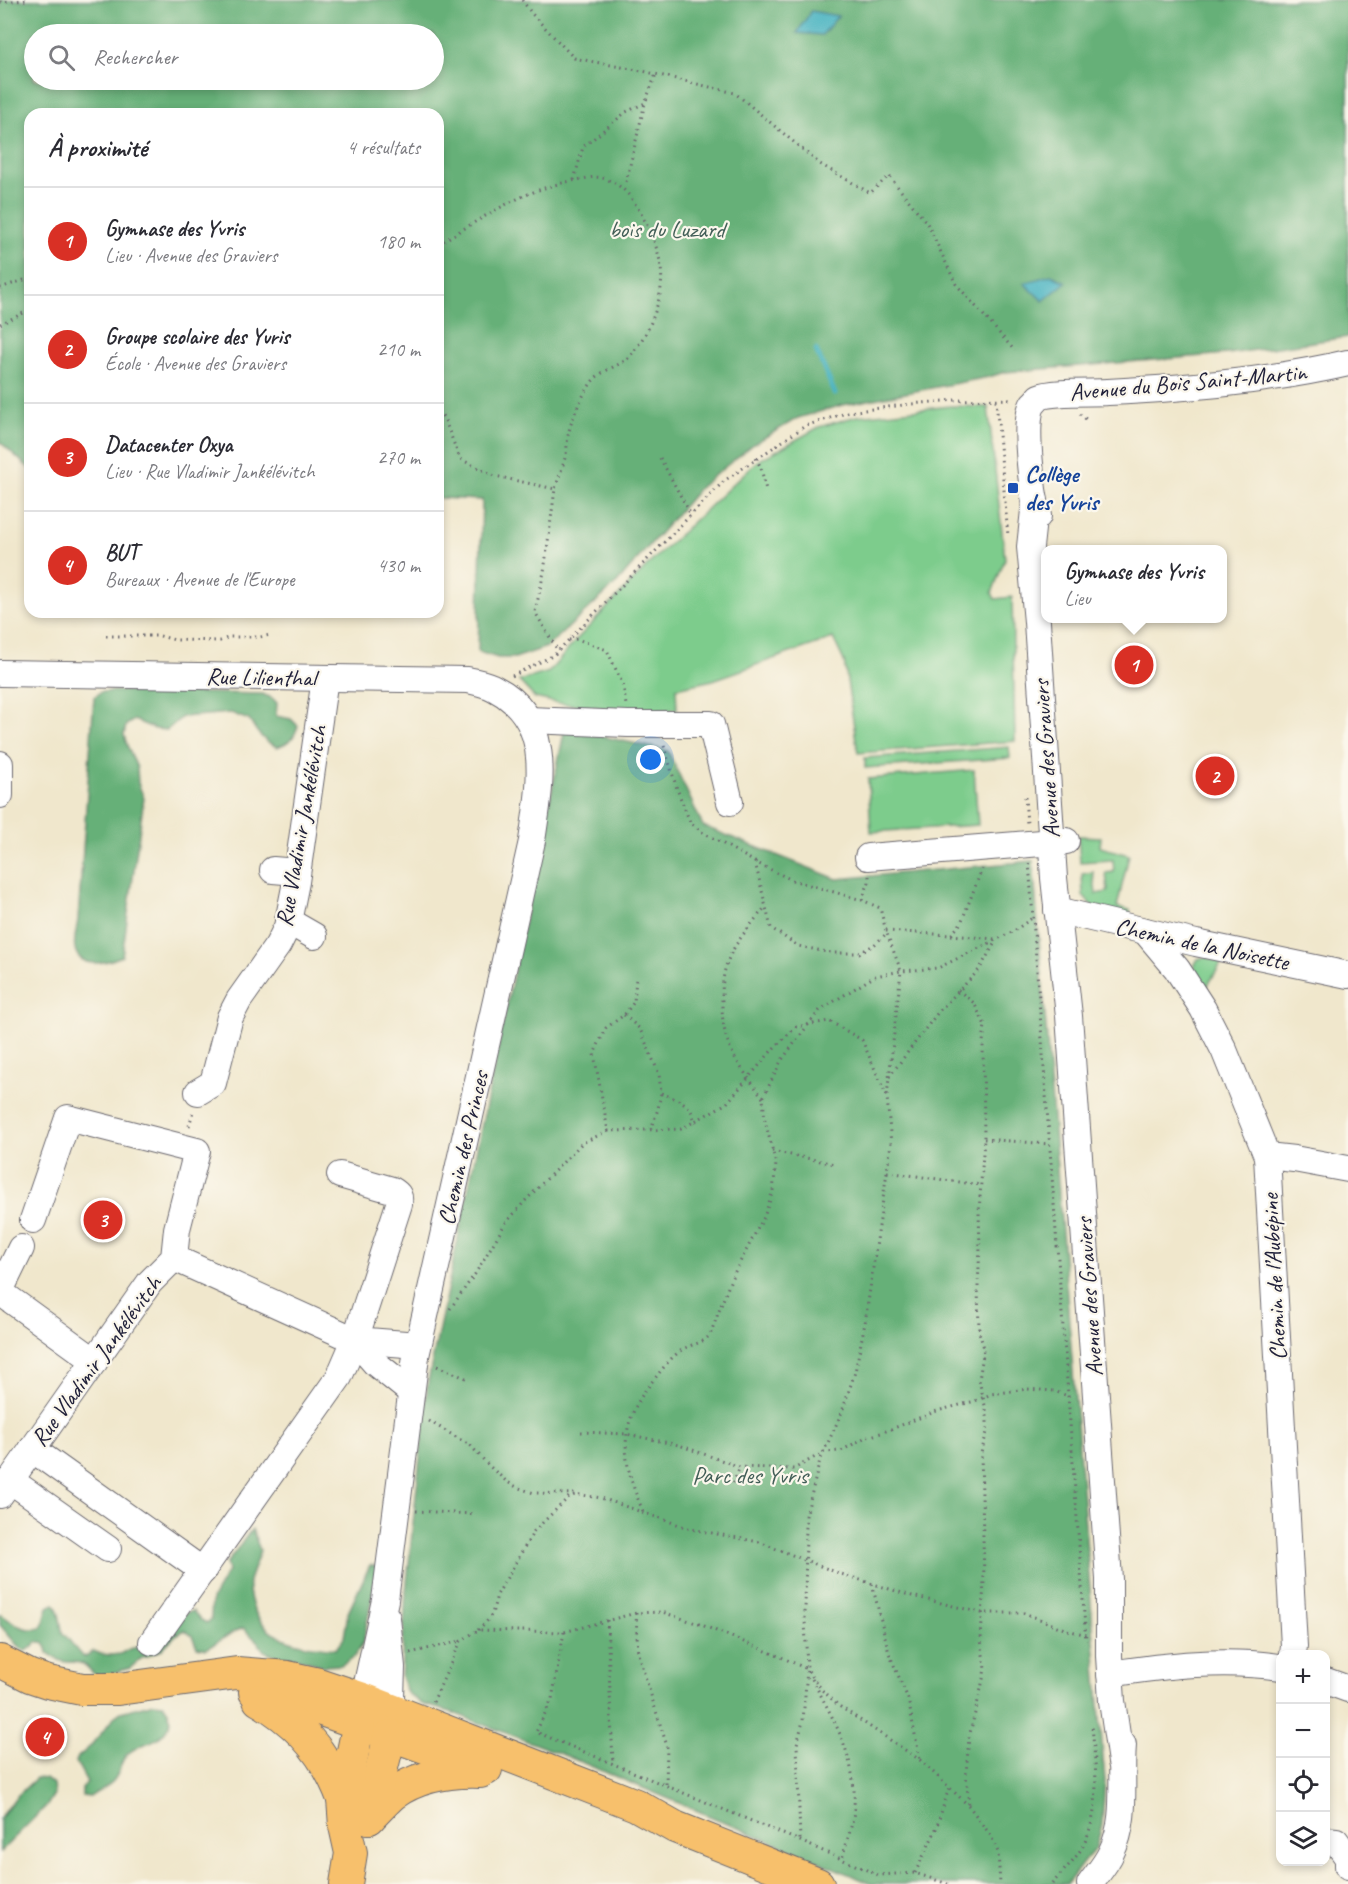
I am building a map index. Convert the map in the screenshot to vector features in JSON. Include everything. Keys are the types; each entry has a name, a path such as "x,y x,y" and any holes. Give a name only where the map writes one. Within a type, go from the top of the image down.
{"main road":[{"path":"0,1661 30,1676 58,1685 82,1689 118,1689 237,1673 288,1677 315,1683 376,1717 492,1772 630,1821 675,1827"},
{"path":"206,1678 241,1690 376,1717 424,1723 636,1805 675,1827 819,1884"},
{"path":"241,1690 275,1709 304,1732 325,1759 343,1799 345,1826 351,1853"},
{"path":"343,1799 376,1717"},
{"path":"369,1818 376,1717"},
{"path":"346,1884 351,1853 369,1818 392,1796 410,1784 434,1776 459,1772 492,1772"}],"street":[{"name":"Avenue du Bois Saint-Martin","path":"1032,406 1039,398 1056,394 1150,390 1247,381 1348,363"},
{"name":"Avenue des Graviers","path":"1032,406 1028,419 1035,501 1044,545"},
{"name":"Avenue des Graviers","path":"1035,501 1030,547 1037,622 1048,842 1054,914 1069,1016 1109,1579 1108,1642 1118,1673 1112,1701 1121,1762 1123,1809 1119,1833 1111,1854 1090,1884"},
{"name":"Avenue des Graviers","path":"1048,842 1049,623"},
{"name":"Rue Lilienthal","path":"0,673 109,655 468,680 494,687 523,711"},
{"name":"Rue Vladimir Jankélévitch","path":"201,1084 239,1000 278,945 288,921 296,878 316,670"},
{"path":"523,711 628,724 711,724 730,802"},
{"name":"Chemin des Princes","path":"376,1717 385,1600 417,1351 532,841 539,794 540,752 523,711"},
{"path":"0,764 0,795"},
{"path":"868,857 1048,842"},
{"name":"Chemin de la Noisette","path":"1054,914 1145,931 1348,975"},
{"path":"288,921 314,936"},
{"name":"Chemin de l’Aubépine","path":"1145,931 1177,969 1203,1009 1224,1050 1267,1156 1294,1650"},
{"path":"33,1220 68,1118 196,1151"},
{"name":"Rue Vladimir Jankélévitch","path":"5,1487 150,1282 174,1258 177,1229 196,1151"},
{"path":"1267,1156 1348,1169"},
{"path":"152,1642 339,1377 356,1340 400,1197 392,1190 340,1175"},
{"path":"21,1248 0,1292 95,1361"},
{"name":"Rue Vladimir Jankélévitch","path":"174,1258 356,1340 417,1351"},
{"name":"Rue Vladimir Jankélévitch","path":"356,1340 410,1401"},
{"path":"32,1449 203,1570"},
{"path":"5,1487 70,1522 108,1549"},
{"path":"70,1522 92,1491"},
{"name":"Chemin des Princes","path":"376,1717 392,1667 385,1600"},
{"path":"1118,1673 1190,1664 1251,1663 1276,1666"},
{"path":"1330,1682 1348,1689"},
{"path":"1330,1840 1336,1840 1348,1858 1348,1866"}],"path":[{"path":"0,2 27,0"},
{"path":"522,0 532,14 574,58 735,93 820,164 870,193 889,176 927,223 956,284 1015,351"},
{"path":"626,182 645,103 656,74"},
{"path":"574,180 584,147 626,112 645,103"},
{"path":"444,240 490,211 522,195 552,185 598,177 621,187 639,208 654,240 661,262 663,283 648,329 628,359 598,375 591,383 568,434 566,453 555,489 544,572 535,612 558,651"},
{"path":"0,288 24,280"},
{"path":"0,324 24,313"},
{"path":"510,677 554,655 724,481 805,426 849,412 911,404 1014,399 1032,406"},
{"path":"996,400 1009,544"},
{"path":"444,418 460,459 495,476 555,489"},
{"path":"756,458 766,490"},
{"path":"660,459 691,515"},
{"path":"109,655 160,636 176,640 220,640 230,637 272,635"},
{"path":"568,640 577,639 607,650 623,685 628,724"},
{"path":"657,724 690,822 702,832 792,880 862,900 880,908 886,932 901,971 887,1097 891,1144 865,1323 855,1372 842,1412 820,1460 806,1516 807,1669 803,1721 797,1744 800,1841"},
{"path":"1025,786 1048,842 1054,914 1049,1144 1086,1647"},
{"path":"951,936 961,923 990,848"},
{"path":"755,862 771,928 798,946 832,953 859,953 874,945 886,932"},
{"path":"763,1098 737,1062 728,1044 723,1025 722,988 727,962 736,945 766,906"},
{"path":"643,1511 631,1484 626,1434 632,1415 644,1391 681,1350 704,1341 710,1335 731,1279 764,1217 773,1191 776,1164 765,1121 763,1098 781,1061 820,1010 875,976 938,968 996,939 1054,914"},
{"path":"886,932 996,939"},
{"path":"889,1078 939,1011 979,970 996,939"},
{"path":"608,1131 594,1054 606,1028 624,1015 634,1002 636,978"},
{"path":"958,990 974,1003 986,1025 983,1043 984,1139 979,1212 978,1296 979,1332 984,1348 979,1380 987,1414 987,1432 981,1453 984,1545 981,1640 985,1669 969,1737 966,1774 969,1806"},
{"path":"624,1015 640,1029 659,1074 661,1093 650,1130"},
{"path":"475,1274 505,1224 582,1143 608,1131 681,1130 695,1123 727,1103 774,1048 796,1027 829,1021 862,1040 887,1097"},
{"path":"196,1151 189,1129 201,1084"},
{"path":"661,1093 688,1105 693,1111 695,1123"},
{"path":"984,1139 1049,1144"},
{"path":"772,1151 835,1164"},
{"path":"887,1172 981,1185"},
{"path":"417,1351 468,1379"},
{"path":"581,1432 626,1434 679,1445 740,1467 794,1469 824,1452 841,1451 864,1438 937,1411 992,1394 1027,1389 1054,1391 1068,1396"},
{"path":"410,1401 471,1446 501,1476 519,1488 534,1493 577,1494 601,1498 691,1529 759,1542 873,1584 982,1613 1024,1613 1085,1635"},
{"path":"733,1483 740,1467"},
{"path":"392,1667 411,1653 461,1641 478,1630 487,1621 497,1596 534,1531 569,1497 577,1494"},
{"path":"396,1510 474,1514"},
{"path":"873,1584 889,1653 908,1699 920,1760"},
{"path":"478,1630 564,1632 636,1613 662,1612 699,1624 807,1669 822,1690 839,1706 920,1760 969,1806 991,1836 998,1852 1000,1884"},
{"path":"636,1613 638,1654 667,1746 666,1786"},
{"path":"608,1620 613,1764"},
{"path":"564,1632 552,1699 536,1732 878,1875 915,1873 948,1884"},
{"path":"424,1723 461,1641"},
{"path":"807,1669 843,1738 852,1771 854,1810 842,1859"},
{"path":"1052,1884 1083,1845 1095,1813 1097,1790 1092,1718"},
{"path":"915,1873 935,1832 949,1787"}],"green space":[{"name":"bois du Luzard","path":"0,0 1348,0 1348,337 1228,354 1005,372 843,405 798,418 755,443 700,487 617,583 547,647 515,658 498,658 478,652 482,500 444,498 444,108 24,108 24,464 0,442"},
{"path":"951,406 988,407 1005,559 992,593 995,599 1012,597 1015,741 858,753 844,661 833,638 713,680 676,688 677,709 637,712 558,703 535,698 519,681 549,672 577,639 652,561 756,462 819,427 857,416"},
{"path":"101,692 262,694 277,703 276,716 291,719 298,726 291,740 277,747 267,742 249,720 231,713 182,717 167,730 155,729 134,720 126,725 124,735 137,768 138,783 144,798 122,956 96,963 83,960 78,956 74,942 78,919 94,697"},
{"name":"Parc des Yvris","path":"565,728 668,751 703,826 837,879 1033,861 1105,1781 1102,1825 1096,1848 1067,1884 872,1884 569,1757 451,1712 422,1704 407,1693 401,1677 406,1591 428,1381"},
{"path":"1009,747 1010,758 865,768 865,758"},
{"path":"974,770 978,825 871,832 868,779"},
{"path":"1078,836 1101,837 1100,847 1129,855 1117,907 1130,910 1130,915 1092,906 1083,896 1082,874 1093,872 1096,894 1108,892 1106,873 1114,872 1113,860 1080,862"},
{"path":"1205,957 1222,962 1205,990 1196,976 1194,966 1198,959"},
{"path":"252,1529 260,1550 249,1581 252,1604 265,1626 275,1634 298,1643 336,1649 344,1637 348,1613 370,1565 378,1567 363,1643 354,1657 341,1665 323,1666 297,1658 277,1656 264,1651 243,1628 206,1649 197,1647 192,1636 185,1630 176,1635 161,1650 142,1658 130,1668 98,1677 83,1664 64,1662 55,1658 48,1653 43,1642 36,1642 33,1647 25,1651 0,1625 0,1615 2,1615 25,1628 41,1628 48,1607 54,1604 59,1614 63,1634 84,1657 94,1651 101,1654 120,1654 129,1649 147,1645 188,1612 193,1611 207,1623 211,1619 212,1599 228,1571 226,1564"},
{"path":"154,1703 163,1704 168,1711 171,1721 167,1729 158,1739 127,1754 111,1783 90,1797 82,1796 82,1789 87,1782 76,1762 78,1757 93,1744 114,1717 121,1712"},
{"path":"36,1778 46,1779 53,1785 54,1794 48,1804 0,1852 0,1819 15,1798"}],"water":[{"path":"811,11 838,16 822,35 797,33"},
{"path":"1051,275 1066,282 1043,301 1024,283"}],"waterway":[{"path":"816,350 835,394"}],"place":[{"name":"Collège des Yvris","path":"1013,488"},
{"name":"Gymnase des Yvris","path":"1134,665"},
{"name":"Groupe scolaire des Yvris","path":"1215,776"},
{"name":"Datacenter Oxya","path":"103,1220"},
{"name":"BUT","path":"45,1737"}]}
